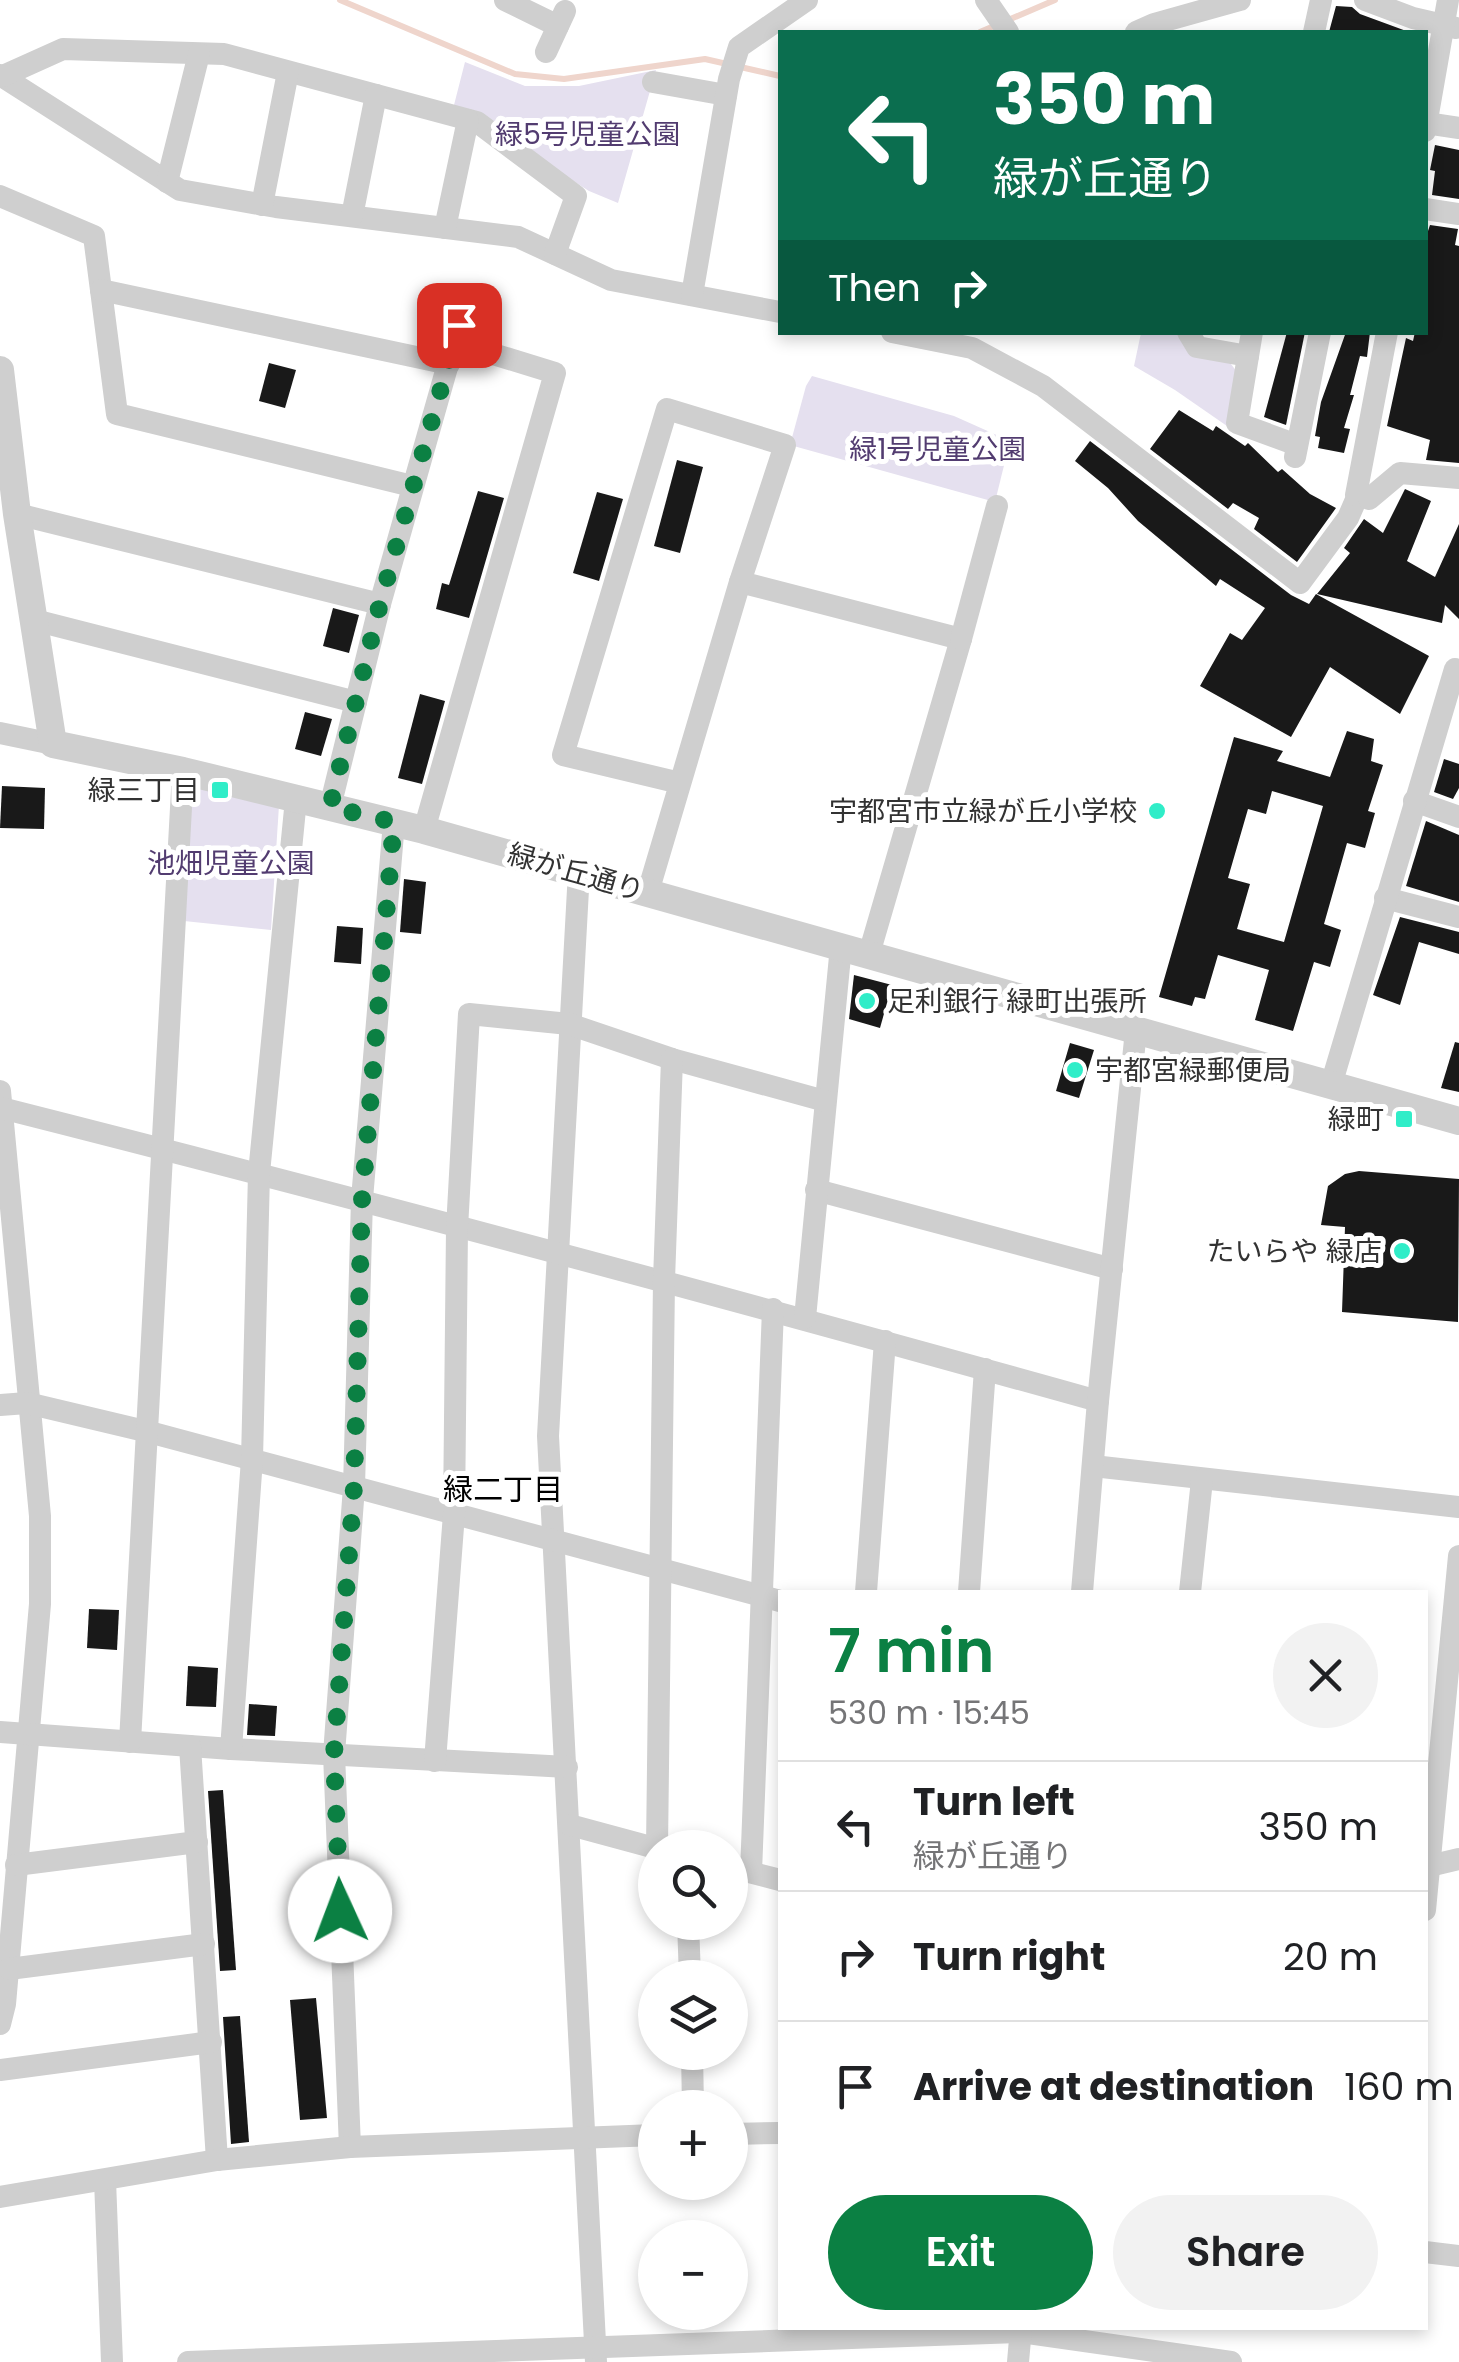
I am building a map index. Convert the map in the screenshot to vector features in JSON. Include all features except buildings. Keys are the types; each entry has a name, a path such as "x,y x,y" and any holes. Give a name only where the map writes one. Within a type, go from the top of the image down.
{"street":[{"path":"505,0 562,19 546,52"},
{"path":"692,295 738,47 807,0"},
{"path":"1148,30 1215,3 1240,0"},
{"path":"1314,30 1320,0"},
{"path":"1365,0 1452,27"},
{"path":"1429,81 1452,27 1448,0"},
{"path":"989,6 1007,30"},
{"path":"2,75 63,49 224,54 477,122 576,196 555,254"},
{"path":"167,182 199,54"},
{"path":"262,204 288,72"},
{"path":"2,75 180,190 518,237 611,280 778,312"},
{"path":"652,82 728,87"},
{"path":"352,216 376,95"},
{"path":"445,228 468,120"},
{"path":"1428,127 1459,128"},
{"path":"0,196 94,236 117,414 412,486"},
{"path":"1428,209 1459,214"},
{"path":"102,290 454,344 554,373 424,830"},
{"path":"907,335 972,348 988,344 1300,583 1360,499 1387,335"},
{"path":"1190,335 1197,346 1250,344 1237,424 1296,451 1319,335"},
{"path":"330,807 380,604 454,344"},
{"path":"0,370 17,514 53,744 0,733"},
{"path":"648,892 785,445 667,409 563,755 680,783"},
{"path":"1360,499 1400,473 1459,478"},
{"path":"869,954 997,506"},
{"path":"17,514 380,604"},
{"path":"740,582 961,639"},
{"path":"34,620 356,702"},
{"path":"1331,1085 1454,669 1459,670"},
{"name":"緑が丘通り","path":"53,744 183,771 580,871 1459,1122"},
{"path":"130,1742 183,771"},
{"path":"231,1749 252,1459 258,1173 296,799"},
{"path":"1414,801 1459,817"},
{"path":"350,2147 334,1754 354,1487 362,1200 394,822"},
{"path":"580,871 548,1436 596,2354"},
{"path":"1386,898 1459,916"},
{"path":"805,1318 841,946"},
{"path":"435,1761 454,1514 457,1228 469,1014 569,1024 824,1101"},
{"path":"1082,1590 1136,1030"},
{"path":"656,1830 664,1280 672,1058"},
{"path":"2,2010 9,1969 16,1865 10,1816 30,1736 40,1604 40,1516 1,1100 161,1149 664,1280 1098,1401"},
{"path":"816,1190 1112,1269"},
{"path":"744,1830 770,1598 773,1310"},
{"path":"866,1590 885,1342"},
{"path":"969,1590 985,1370"},
{"path":"0,1405 28,1403 148,1432 770,1598"},
{"path":"1093,1466 1459,1507"},
{"path":"1190,1590 1202,1480"},
{"path":"1428,1860 1441,1768 1444,1673 1459,1556"},
{"path":"0,1732 231,1749 567,1766"},
{"path":"190,1746 217,2160"},
{"path":"570,1826 638,1843"},
{"path":"16,1865 197,1842"},
{"path":"1428,1867 1459,1859"},
{"path":"748,1872 778,1880"},
{"path":"9,1969 204,1944"},
{"path":"0,2070 210,2042"},
{"path":"748,2134 778,2133"},
{"path":"0,2197 217,2160 350,2147 638,2135"},
{"path":"105,2180 112,2362"},
{"path":"1428,2252 1459,2256"},
{"path":"1018,2362 1021,2330"},
{"path":"188,2362 596,2354 1021,2330 1230,2362"}],"green space":[{"name":"緑5号児童公園","path":"465,62 525,86 579,86 656,70 618,203 589,191 454,105"},
{"path":"1141,335 1184,335 1228,360 1237,372 1227,426 1175,390 1134,366"},
{"name":"緑1号児童公園","path":"812,376 954,416 1010,441 995,502 790,445"},
{"name":"池畑児童公園","path":"189,784 279,805 271,930 184,921"}],"waterway":[{"path":"340,0 515,74 564,79 705,59 778,76"},
{"path":"985,30 1055,0"}],"place":[{"name":"緑三丁目","path":"220,790"},
{"name":"宇都宮市立緑が丘小学校","path":"1157,811"},
{"name":"足利銀行 緑町出張所","path":"867,1001"},
{"name":"宇都宮緑郵便局","path":"1075,1070"},
{"name":"緑町","path":"1404,1119"},
{"name":"たいらや 緑店","path":"1402,1251"}],"district":[{"name":"緑二丁目","path":"503,1490"}],"route":[{"path":"340,1911 334,1754 354,1487 362,1200 394,822 330,807 380,604 459,325"}]}
